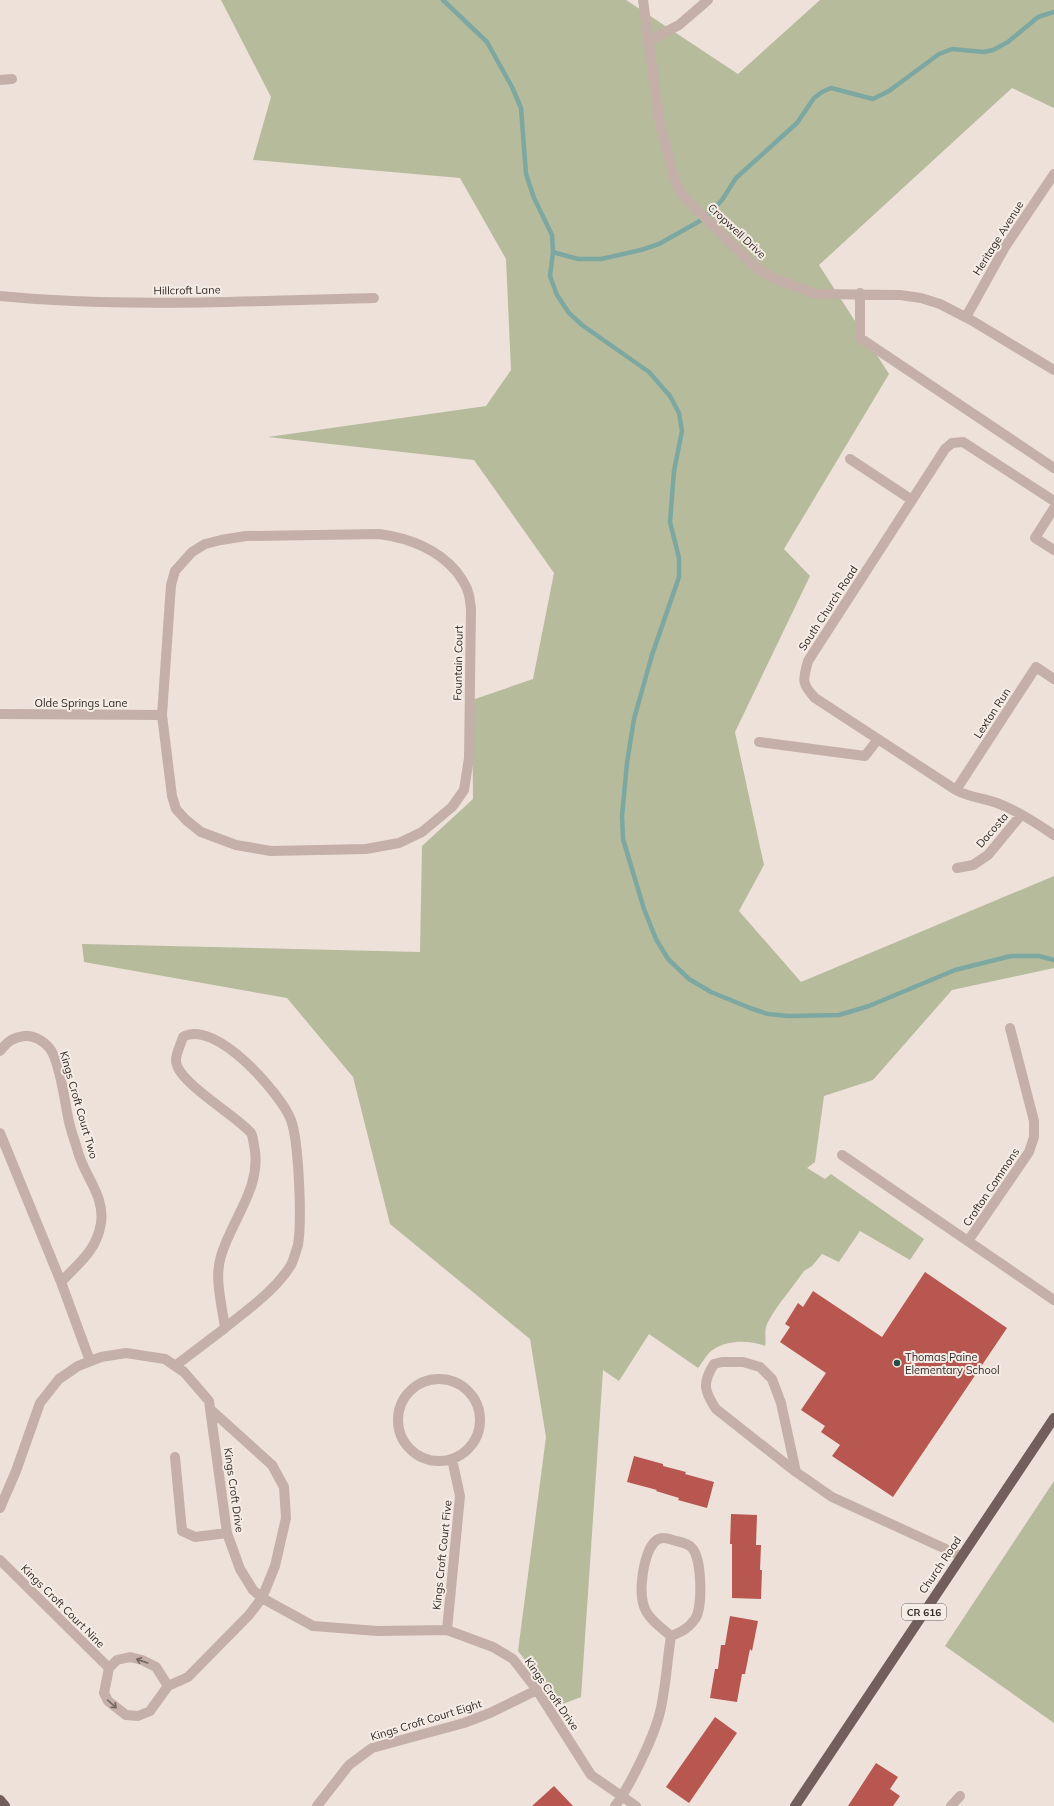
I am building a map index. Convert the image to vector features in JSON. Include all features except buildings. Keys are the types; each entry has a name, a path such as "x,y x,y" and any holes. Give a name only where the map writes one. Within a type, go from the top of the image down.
{"main road":[{"name":"Church Road","path":"795,1806 1054,1418"},
{"path":"0,1800 5,1806"}],"street":[{"name":"Cropwell Drive","path":"644,0 648,41 660,125 676,183 683,196 735,248 764,273 796,288 816,294 900,295 921,298 940,304 966,317 1054,370"},
{"path":"648,41 679,25 708,0"},
{"path":"0,80 12,79"},
{"name":"Heritage Avenue","path":"966,317 1005,247 1054,174"},
{"path":"860,294 860,338 1054,468"},
{"name":"Hillcroft Lane","path":"0,296 50,301 119,303 374,298"},
{"name":"South Church Road","path":"1054,501 963,442 952,443 945,449 808,661 804,675 805,687 815,698 956,790 996,803 1021,815 1054,836"},
{"path":"850,459 912,500"},
{"path":"1054,508 1035,538 1054,550"},
{"name":"Fountain Court","path":"380,534 395,536 421,545 447,561 463,580 468,592 471,608 469,758 464,790 452,807 422,832 399,843 366,849 271,851 236,845 201,832 186,820 176,809 172,796 162,715 171,585 176,571 192,552 205,544 246,536 380,534"},
{"name":"Lexton Run","path":"956,790 1036,667 1054,679"},
{"name":"Olde Springs Lane","path":"0,714 162,715"},
{"path":"759,742 865,756 878,739"},
{"name":"Dacosta","path":"957,868 974,865 988,854 1021,815"},
{"name":"Crofton Commons","path":"968,1241 1029,1152 1034,1137 1034,1121 1010,1028"},
{"path":"175,1366 225,1328 272,1289 291,1264 298,1244 299,1204 295,1139 291,1122 284,1107 266,1083 231,1048 215,1039 198,1034 187,1035 183,1037 176,1060 178,1069 185,1080 252,1134 256,1154 255,1173 250,1194 221,1255 218,1266 219,1288 225,1328"},
{"name":"Kings Croft Court Two","path":"0,1051 6,1042 18,1036 29,1036 42,1041 52,1052 64,1090 68,1118 80,1158 100,1199 102,1210 101,1224 94,1248 60,1282"},
{"path":"0,1133 90,1361"},
{"name":"Crofton Commons","path":"842,1155 1054,1300"},
{"name":"Kings Croft Drive","path":"0,1508 16,1471 40,1403 59,1379 78,1366 101,1357 126,1353 165,1359 184,1372 209,1401 227,1533 240,1569 253,1590 262,1598 313,1626 378,1631 446,1630 492,1647 513,1659 537,1690 591,1775 636,1806"},
{"path":"796,1472 781,1403 772,1379 760,1367 743,1362 722,1362 714,1364 706,1377 707,1395 716,1409 796,1472 832,1497 961,1556"},
{"path":"437,1378 451,1380 464,1386 474,1397 480,1410 481,1424 477,1437 469,1449 458,1457 452,1459 445,1461 432,1461 419,1456 409,1448 401,1437 398,1424 399,1411 404,1399 412,1388 423,1382 437,1378"},
{"path":"168,1686 156,1667 142,1660 130,1658 117,1660 109,1668 104,1693 108,1701 126,1715 138,1716 150,1711 168,1686 188,1677 249,1615 262,1598 275,1566 286,1518 284,1487 272,1465 211,1410"},
{"path":"175,1457 182,1530 194,1537 227,1533"},
{"name":"Kings Croft Court Five","path":"446,1630 460,1496 452,1459"},
{"path":"663,1538 686,1544 693,1548 698,1559 700,1602 696,1617 686,1630 671,1636 650,1620 644,1609 641,1594 643,1569 648,1552 655,1540 663,1538"},
{"name":"Kings Croft Court Nine","path":"0,1560 109,1668"},
{"path":"615,1806 651,1738 660,1712 671,1636"},
{"name":"Kings Croft Court Eight","path":"317,1806 349,1765 372,1748 464,1723 490,1713 537,1690"},
{"path":"951,1806 960,1796"}],"green space":[{"path":"221,0 626,0 738,74 820,0 1054,0 1054,108 1012,88 819,265 889,374 784,549 810,576 735,732 764,865 739,911 801,982 1054,876 1054,968 952,990 873,1080 824,1096 815,1162 807,1168 825,1179 831,1174 924,1239 910,1260 860,1231 839,1262 822,1254 812,1266 804,1271 768,1322 766,1328 765,1346 746,1342 726,1344 720,1346 707,1355 698,1368 649,1334 619,1381 603,1370 581,1697 560,1705 518,1651 546,1437 530,1339 390,1224 353,1077 287,998 84,962 82,944 420,952 422,846 473,799 472,700 533,679 554,573 474,460 268,437 486,406 511,370 506,259 460,178 253,160 271,97"},
{"path":"1054,1481 1054,1723 945,1646"}],"waterway":[{"path":"443,0 487,42 512,87 521,108 526,174 534,198 552,235 553,252 550,276 557,295 569,313 582,325 649,372 670,396 679,413 682,431 674,471 670,522 679,558 679,577 652,655 634,719 627,763 622,816 623,839 644,909 656,939 668,959 689,979 711,992 768,1014 788,1016 839,1015 869,1006 955,970 1011,956 1039,956 1054,960"},
{"path":"553,252 578,259 601,259 641,250 659,244 705,218 722,200 736,178 797,123 814,98 822,92 831,88 873,99 889,91 939,54 952,49 984,52 993,50 1008,42 1038,17 1054,12"}],"place":[{"name":"Thomas Paine Elementary School","path":"897,1363"}]}
